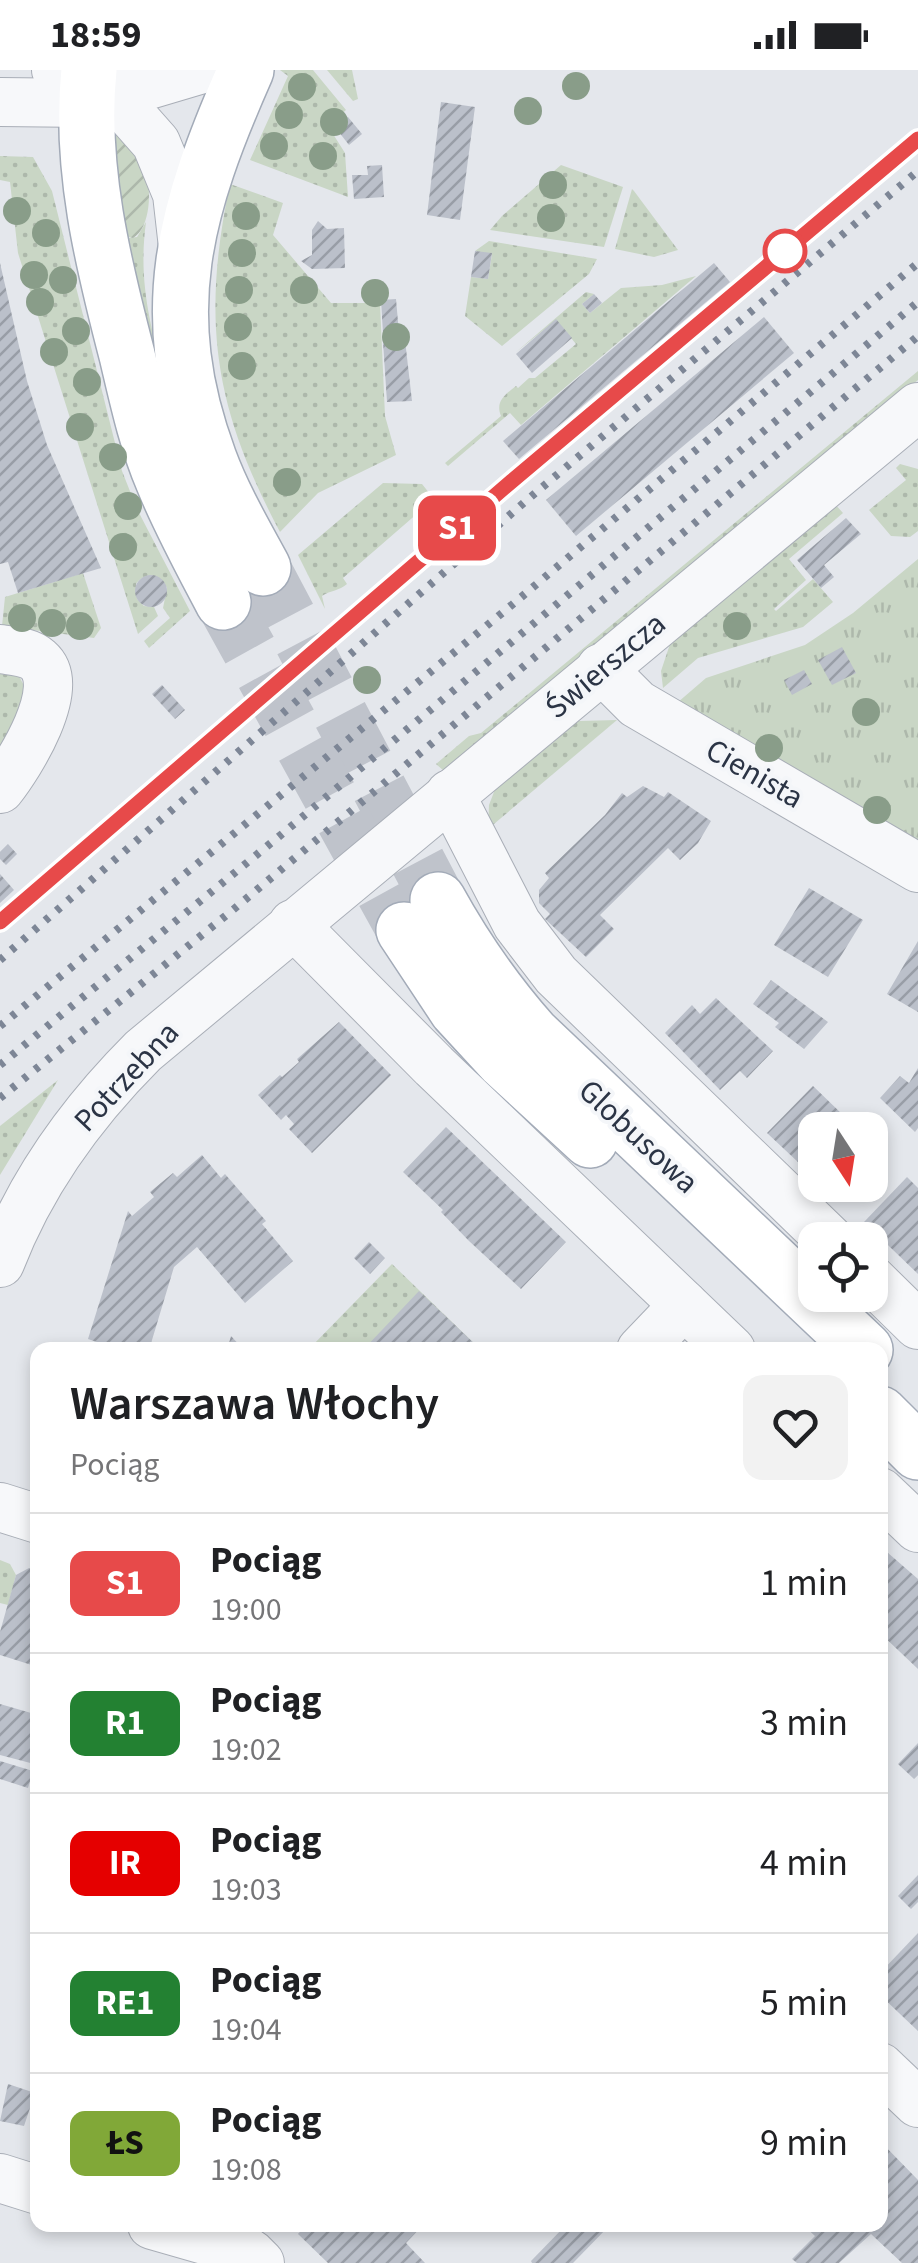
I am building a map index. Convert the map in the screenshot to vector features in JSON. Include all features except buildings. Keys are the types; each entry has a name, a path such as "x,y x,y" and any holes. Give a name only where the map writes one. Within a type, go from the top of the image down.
{"main road":[{"path":"88,83 88,137 100,246 146,432 179,517 243,586 222,490 198,424 180,332 183,250 206,169 246,70"},
{"name":"Globusowa","path":"807,1342 503,1060 457,1010 421,915 462,945 496,994 532,1034 857,1342"},
{"path":"888,1372 918,1400"},
{"path":"888,1422 918,1452"}],"street":[{"path":"0,102 88,83 199,70"},
{"path":"88,83 156,143 177,194 183,250"},
{"name":"Świerszcza","path":"293,924 918,407"},
{"path":"0,789 20,764 38,728 48,680 20,655"},
{"name":"Cienista","path":"601,668 638,704 918,868"},
{"path":"450,794 517,924 556,975 811,1222"},
{"path":"293,924 434,1066 723,1342"},
{"name":"Potrzebna","path":"0,1263 28,1200 81,1118 110,1084 174,1023 293,924"},
{"path":"888,1295 918,1324"},
{"path":"649,1342 684,1305"},
{"path":"888,1500 918,1528"},
{"path":"0,1507 30,1516"},
{"path":"888,2075 918,2103"},
{"path":"0,2178 30,2187"},
{"path":"175,2232 250,2252 260,2263"}],"green space":[{"path":"280,70 313,70 346,110 328,126 345,153 348,197 250,160 288,76"},
{"path":"327,70 352,70 358,99 353,101"},
{"path":"109,114 138,156 147,178 147,217 133,238 125,236"},
{"path":"0,156 33,157 52,191 122,471 137,509 190,611 149,648 144,641 170,618 163,608 167,588 152,576 136,584 137,599 144,606 154,607 158,616 138,634 18,253 10,182 0,180"},
{"path":"561,165 623,187 604,247 490,230 502,216"},
{"path":"230,184 283,203 273,235 331,303 380,303 385,416 396,455 318,493 280,532 240,445 219,363 216,279"},
{"path":"632,189 678,250 654,257 615,249"},
{"path":"146,222 143,264 147,302 187,487 120,227 129,238 137,237"},
{"path":"489,241 597,259 589,274 502,346 465,316 471,277 488,279 492,254 475,251"},
{"path":"696,276 521,425 510,413 448,466 445,463 501,416 500,402 508,392 535,378 576,344 556,320 515,353 586,292 594,294 582,304 590,313 621,288 662,285"},
{"path":"918,371 918,380 444,771 436,764 469,736 481,733"},
{"path":"900,464 918,469 918,531 910,537 891,536 869,510 906,480 896,468"},
{"path":"383,483 422,484 434,499 343,578 347,584 322,596 325,609 298,555"},
{"path":"834,503 843,513 789,559 806,580 774,609 813,579 833,602 803,627 698,658 663,688 661,671 670,644"},
{"path":"918,559 918,841 677,703 706,678 805,645 853,613"},
{"path":"83,573 101,628 94,638 2,626 5,597"},
{"path":"0,674 19,676 33,703 0,749"},
{"path":"617,720 488,829 489,805 497,784 564,726 579,721"},
{"path":"58,1080 0,1175 0,1126"},
{"path":"392,1264 473,1342 316,1342"},
{"path":"0,1560 10,1564 16,1575 8,1605 0,1603"}],"tunnel":[{"path":"263,568 438,900"},
{"path":"223,602 404,930"}],"railway":[{"path":"0,922 512,481 918,139"},
{"path":"0,960 527,500 918,171"},
{"path":"0,1026 513,604 918,263"},
{"path":"0,1065 918,302"},
{"path":"0,1098 234,909 918,336"}],"train":[{"name":"S1","path":"0,922 512,481 918,139"}]}
